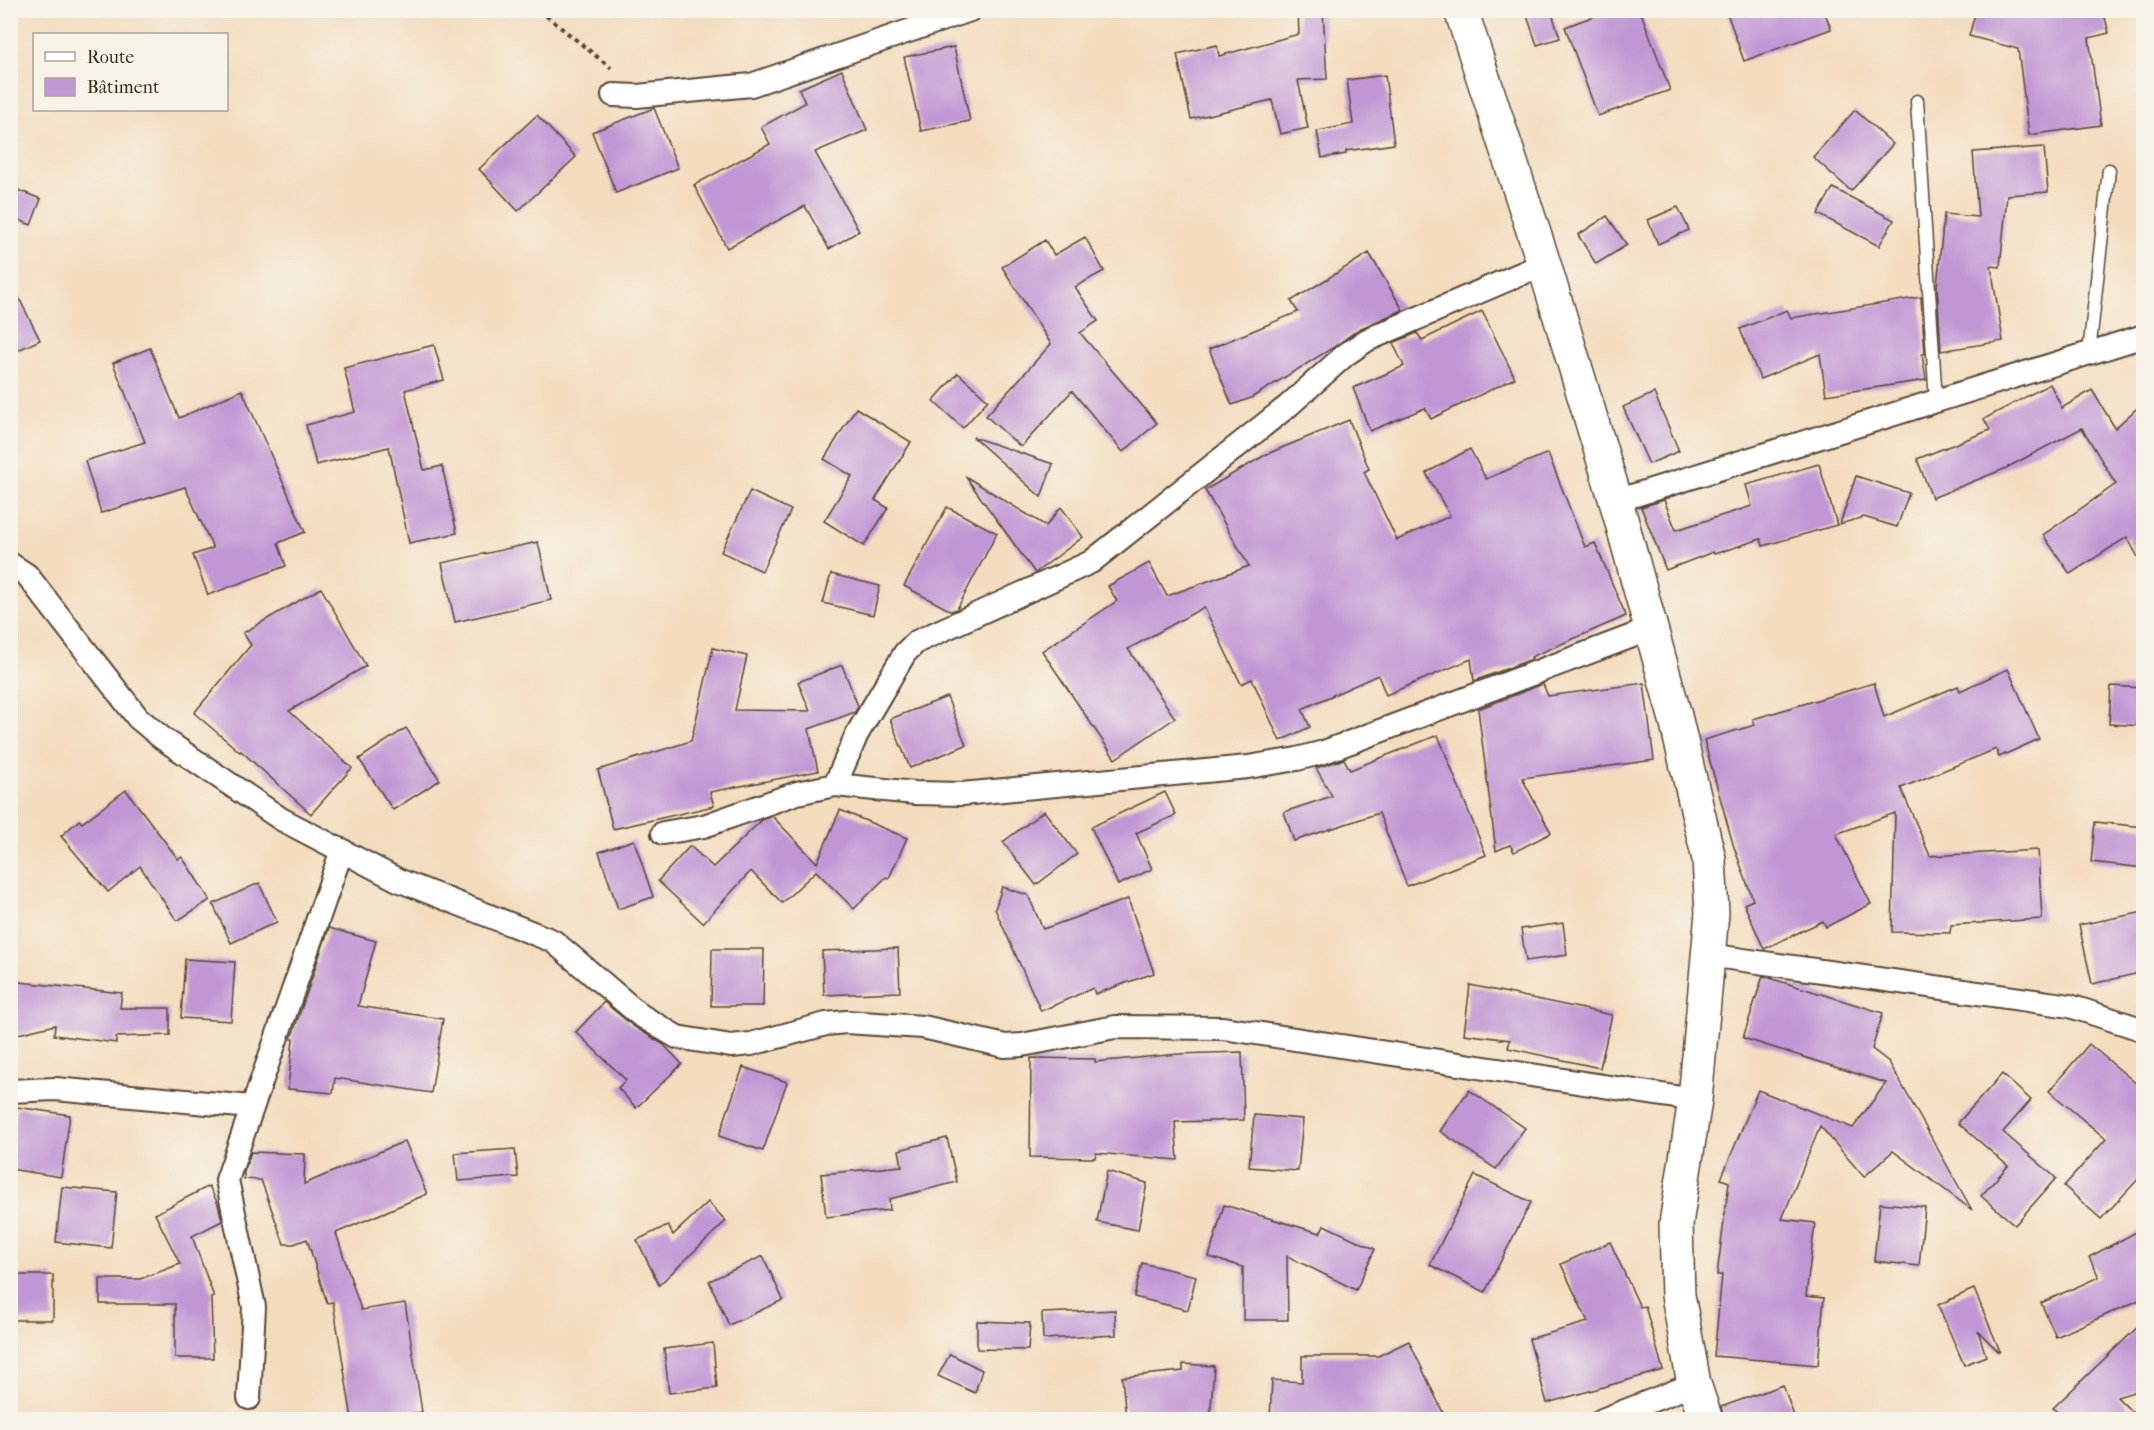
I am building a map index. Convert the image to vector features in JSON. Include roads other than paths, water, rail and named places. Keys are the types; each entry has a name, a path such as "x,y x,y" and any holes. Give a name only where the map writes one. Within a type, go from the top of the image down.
{"main road":[{"path":"1461,10 1544,264 1616,501 1675,716 1709,859 1712,913 1695,1100 1676,1224 1678,1295 1694,1384 1706,1419"}],"street":[{"path":"613,95 650,95 751,85 970,10"},
{"path":"835,785 862,725 904,653 916,642 1091,562 1288,406 1345,355 1367,340 1544,264"},
{"path":"1616,501 2144,336"},
{"path":"10,564 27,575 138,718 162,738 282,819 409,885 553,941 640,1015 677,1037 731,1046 751,1044 826,1024 846,1022 923,1027 1005,1046 1022,1045 1115,1027 1223,1028 1695,1100"},
{"path":"663,833 704,826 797,793 835,785 915,793 962,794 1248,767 1297,759 1324,752 1651,629"},
{"path":"249,1398 254,1307 226,1180 342,850"},
{"path":"1708,955 2070,1006 2144,1030"},
{"path":"10,1091 55,1089 251,1107"},
{"path":"1602,1419 1694,1384"}],"lane":[{"path":"1917,101 1936,402"},
{"path":"2089,353 2109,170"}]}
